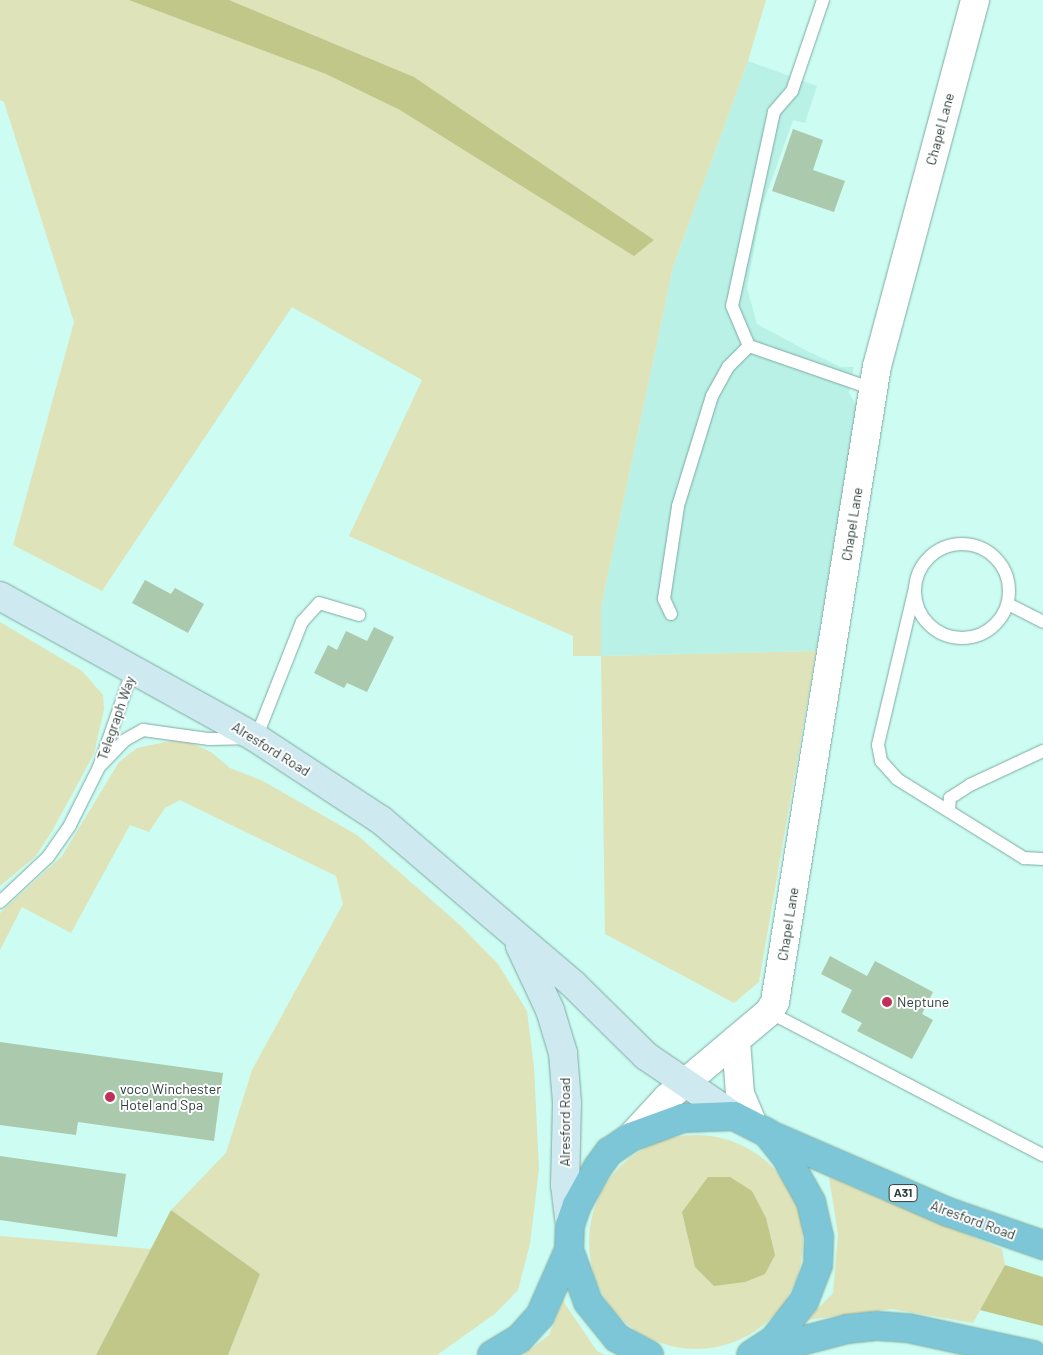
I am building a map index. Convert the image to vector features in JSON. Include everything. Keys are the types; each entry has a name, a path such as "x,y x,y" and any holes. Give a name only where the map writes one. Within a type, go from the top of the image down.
{"highway":[{"path":"492,1355 518,1339 540,1316 598,1166 609,1152 631,1137 684,1118 751,1125 800,1177 811,1202 819,1237 818,1265 804,1301 788,1324 753,1354"},
{"name":"Alresford Road","path":"751,1125 948,1212 1043,1245"},
{"path":"570,1237 582,1287 602,1323 617,1338 649,1355"},
{"path":"753,1354 818,1335 878,1326 908,1328 1033,1355"}],"main road":[{"name":"Alresford Road","path":"0,596 256,738 381,820 516,938 573,984 646,1056 751,1125"},
{"name":"Alresford Road","path":"516,938 550,1010 563,1053 567,1103 565,1185 570,1237"}],"street":[{"name":"Chapel Lane","path":"631,1137 684,1082 768,1012 778,989 873,389 974,0"},
{"path":"736,1040 740,1094 751,1125"}],"lane":[{"path":"823,0 792,91 774,112 732,306 749,346 873,389"},
{"path":"671,614 664,599 678,506 712,396 728,367 749,346"},
{"path":"915,588 923,617 933,628 962,638 990,629 1008,604 1006,572 984,549 969,544 938,550 926,560 915,588 878,745 881,761 897,778 1024,858 1043,858"},
{"path":"256,738 302,622 319,603 359,614"},
{"path":"1008,604 1043,622"},
{"name":"Telegraph Way","path":"0,902 48,856 99,767 134,669"},
{"name":"Telegraph Way","path":"99,767 125,740 143,730 209,740 256,738"},
{"path":"949,811 950,798 970,785 1043,751"},
{"path":"768,1012 1043,1155"}],"shaded area":[{"path":"748,61 817,86 805,123 793,120 762,207 747,288 757,324 841,367 854,367 849,393 857,406 816,651 601,656 601,607 673,267"}],"green space":[{"path":"0,0 766,0 748,61 673,267 601,607 601,656 573,656 573,636 349,536 422,380 292,307 102,591 13,545 74,322 4,102 0,100"},
{"path":"129,0 229,0 414,77 654,240 634,256 400,110 326,74"},
{"path":"0,622 82,671 103,695 104,709 94,754 51,833 35,857 0,886"},
{"path":"816,651 759,982 734,1003 605,934 601,656"},
{"path":"170,741 189,742 211,752 230,768 263,781 357,835 460,925 498,964 527,1011 534,1067 539,1169 530,1244 518,1290 496,1313 437,1355 228,1355 260,1274 171,1210 226,1153 252,1070 343,904 336,876 180,800 165,808 149,832 130,825 71,933 22,907 0,950 0,913 62,856 119,762 137,748"},
{"path":"696,1135 717,1137 737,1143 764,1159 779,1174 795,1201 801,1221 803,1242 801,1263 795,1283 779,1310 764,1325 737,1341 717,1347 696,1349 675,1347 655,1341 628,1325 613,1310 597,1283 591,1263 589,1242 591,1221 597,1201 613,1174 628,1159 655,1143 675,1137"},
{"path":"708,1177 730,1177 752,1191 766,1218 775,1255 765,1274 745,1282 714,1286 695,1267 682,1212"},
{"path":"829,1177 1002,1249 1005,1265 973,1323 891,1309 807,1320 833,1293 838,1234"},
{"path":"171,1210 260,1274 228,1355 96,1355"},
{"path":"0,1236 151,1249 96,1355 0,1355"},
{"path":"1005,1265 1043,1277 1043,1326 980,1310"},
{"path":"563,1301 597,1351 605,1355 523,1355 549,1335"}],"building":[{"path":"793,129 823,140 813,170 845,181 834,212 772,191"},
{"path":"145,580 171,594 175,588 204,604 188,633 132,603"},
{"path":"374,627 394,637 367,692 347,683 344,688 314,673 328,645 337,650 346,631 367,641"},
{"name":"Neptune","path":"830,956 867,976 875,961 933,992 922,1014 933,1020 912,1059 857,1031 862,1023 841,1012 852,990 821,974"},
{"name":"voco Winchester Hotel and Spa","path":"0,1042 223,1073 214,1141 78,1122 76,1135 0,1125"},
{"path":"0,1156 126,1174 117,1237 0,1220"}],"place":[{"name":"Neptune","path":"887,1002"},
{"name":"voco Winchester Hotel and Spa","path":"110,1097"}]}
